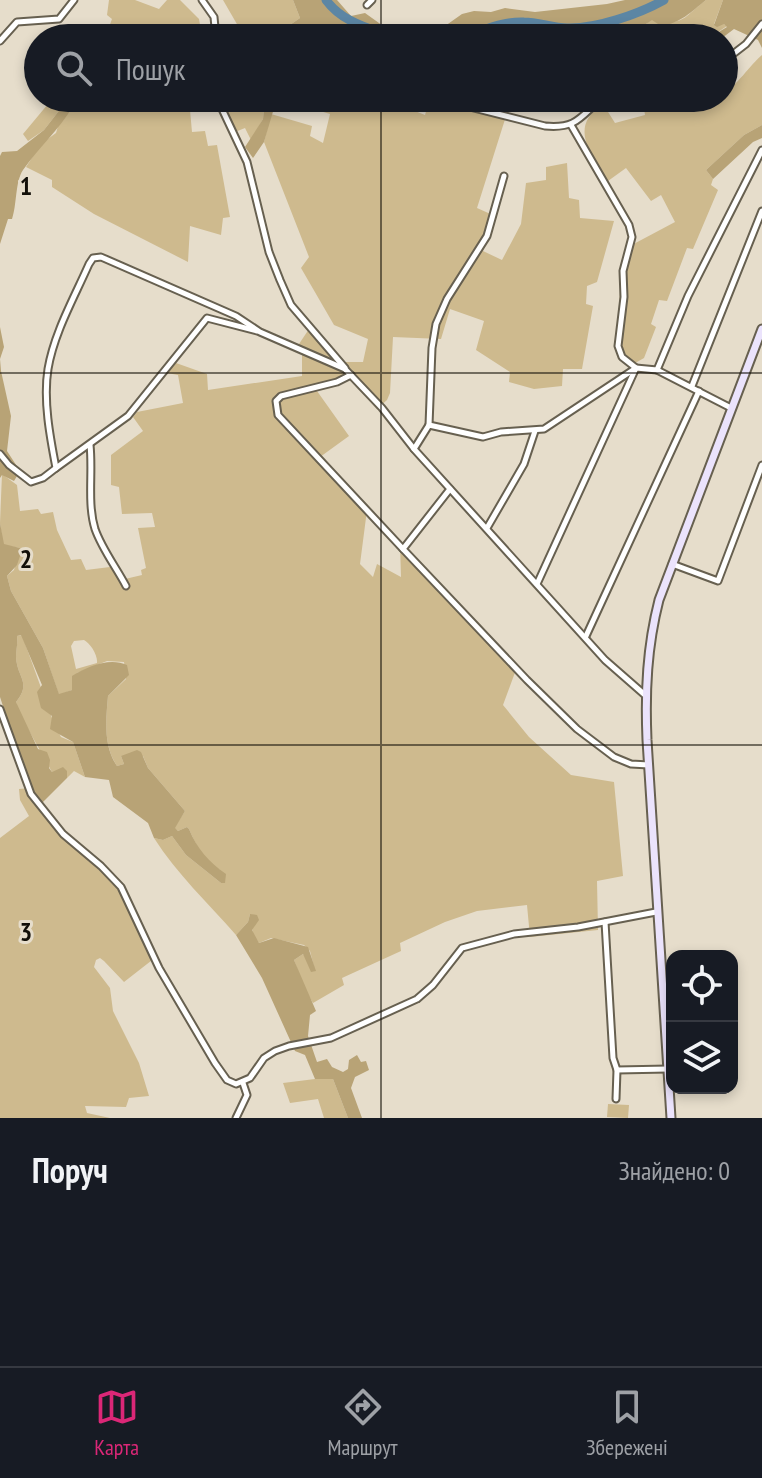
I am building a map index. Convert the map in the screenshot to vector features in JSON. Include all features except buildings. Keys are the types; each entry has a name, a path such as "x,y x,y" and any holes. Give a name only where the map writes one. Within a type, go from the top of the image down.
{"main road":[{"path":"666,1033 656,912 645,695 651,630 672,564 762,329"},
{"path":"670,1094 671,1118"}],"street":[{"path":"0,41 17,22 59,19 74,0"},
{"path":"202,0 214,17 215,24"},
{"path":"738,50 762,24"},
{"path":"223,112 247,162 269,252 285,293 308,328 605,660 645,695"},
{"path":"490,112 563,128 586,112"},
{"path":"571,125 629,225 632,237 623,271 624,297 618,346 622,357 636,368 657,370 731,408"},
{"path":"657,370 694,284 762,150"},
{"path":"414,449 429,425 436,324 447,299 487,236 504,176"},
{"path":"692,386 762,211"},
{"path":"56,468 51,444 48,369 55,341 93,258 111,261 236,316 260,332"},
{"path":"0,454 31,482 43,478 128,416 207,318 260,332 345,369"},
{"path":"429,425 473,437 535,431 551,425 636,368"},
{"path":"537,584 636,368"},
{"path":"351,375 337,382 281,396 275,407 278,415 527,680 577,729 614,757 631,764 649,765"},
{"path":"586,636 699,391"},
{"path":"487,528 524,464 535,431"},
{"path":"90,445 92,512 96,530 126,586"},
{"path":"672,564 718,581 762,465"},
{"path":"403,549 450,489"},
{"path":"0,709 31,794 63,834 121,887 159,968 215,1063 227,1080 236,1084 250,1078 264,1058 275,1051 331,1038 417,999 433,985 462,948 514,934 578,927 656,912"},
{"path":"605,922 613,1058 617,1070 616,1099"},
{"path":"617,1070 666,1069"},
{"path":"236,1118 247,1095 243,1083"}],"shaded area":[{"path":"109,0 135,0 159,9 167,0 180,0 199,19 200,24 110,24 112,19 107,15"},
{"path":"223,0 293,0 300,18 291,24 237,24"},
{"path":"293,0 337,0 351,16 365,13 380,24 291,24 300,18"},
{"path":"625,0 706,0 674,22 658,24 652,20 646,24 448,24 462,14 505,8 535,12"},
{"path":"706,0 723,0 714,24 646,24 652,19 670,22 687,16"},
{"path":"723,0 762,0 762,48 758,40 738,31 738,24 714,24"},
{"path":"762,55 762,125 744,135 706,170 713,179 711,185 718,190 693,249 687,248 667,301 659,300 651,324 656,327 644,358 630,366 622,362 617,351 621,269 628,247 675,222 661,195 651,201 626,168 608,181 586,141 586,122 593,112 608,112 615,123 645,115 645,112 738,112 738,81"},
{"path":"41,112 58,112 44,130 28,141 23,134"},
{"path":"58,112 69,112 20,175 12,219 8,219 0,244 0,156 2,152 17,151 44,130"},
{"path":"62,112 190,112 192,132 205,131 208,146 217,145 230,217 223,218 221,235 190,226 188,262 94,214 52,187 52,180 26,167 41,144 56,133"},
{"path":"222,112 264,112 251,140 245,128 230,134"},
{"path":"264,112 273,112 264,142 253,158 245,147 263,119"},
{"path":"323,112 418,112 425,115 426,112 507,113 477,208 495,216 483,251 502,260 521,224 526,183 546,180 546,167 567,163 569,198 579,200 580,218 614,221 597,282 587,286 586,304 593,306 582,369 563,369 562,386 534,389 509,382 510,372 476,350 484,321 450,309 441,339 393,337 390,393 377,409 349,377 317,391 349,436 320,457 367,510 360,564 373,577 377,564 401,577 400,544 517,667 503,705 529,737 571,775 614,782 623,876 597,881 598,930 530,937 527,905 477,911 400,943 401,951 342,978 344,985 313,1003 294,960 303,954 315,971 310,951 304,945 271,938 259,943 253,935 250,914 248,922 236,935 182,876 154,838 163,840 172,836 186,855 221,883 220,870 201,852 189,829 178,831 174,828 185,811 148,768 143,756 121,756 124,764 117,766 109,750 106,732 108,696 126,679 124,662 107,661 77,673 72,690 59,695 43,648 11,591 7,576 14,570 20,548 3,545 0,523 2,474 17,485 20,511 38,509 41,514 53,512 57,530 71,560 81,559 86,570 118,566 125,579 142,575 141,570 146,568 138,528 155,527 152,513 122,514 119,487 111,485 111,455 143,431 133,417 137,412 183,403 178,375 167,373 176,363 207,374 208,390 302,376 302,353 295,350 311,326 345,362 363,362 368,339 334,325 301,268 309,257 264,142 271,114 312,126 310,136 323,143 330,114","holes":["84,640 91,646 97,663 76,669 71,646 74,641"]},
{"path":"762,125 762,138 753,142 713,179 706,170 744,135"},
{"path":"0,327 4,347 0,359"},
{"path":"0,359 11,416 7,451 20,471 14,481 2,475 0,478"},
{"path":"0,523 4,544 22,550 17,565 7,576 11,591 43,648 59,694 72,690 72,676 85,669 106,662 127,665 129,675 108,696 106,732 109,750 117,766 124,764 121,756 137,750 141,752 148,768 185,811 175,828 178,831 189,829 204,854 226,874 225,883 186,855 172,836 163,840 154,838 148,823 113,797 109,780 85,777 73,742 50,729 52,716 41,708 37,692 42,685 21,635 17,636 16,657 23,689 16,702 38,749 47,752 49,768 52,772 63,767 67,771 67,778 42,803 30,788 0,697"},
{"path":"22,635 53,721 61,737 73,742 85,777 74,771 67,778 67,771 52,772 18,711 16,702 23,685 16,657 17,636"},
{"path":"30,788 64,832 120,885 156,957 124,982 100,958 94,967 110,988 113,1011 139,1063 149,1096 129,1098 126,1107 85,1106 87,1113 110,1118 0,1118 0,838 29,816 20,800 19,789"},
{"path":"250,914 257,915 259,920 252,930 259,943 274,938 308,947 316,971 311,972 303,954 294,960 316,1011 310,1015 308,1036 317,1062 327,1059 332,1067 343,1072 348,1069 349,1060 357,1055 361,1062 366,1061 369,1070 355,1077 351,1088 362,1118 348,1118 333,1079 315,1079 305,1055 295,1051 262,978 236,935 248,922"},
{"path":"333,1079 348,1118 324,1118 318,1099 290,1103 283,1083"},
{"path":"608,1104 629,1105 628,1118 607,1117"}],"waterway":[{"path":"326,0 340,14 358,24"},
{"path":"600,24 664,0"},
{"path":"504,24 540,24"}]}
